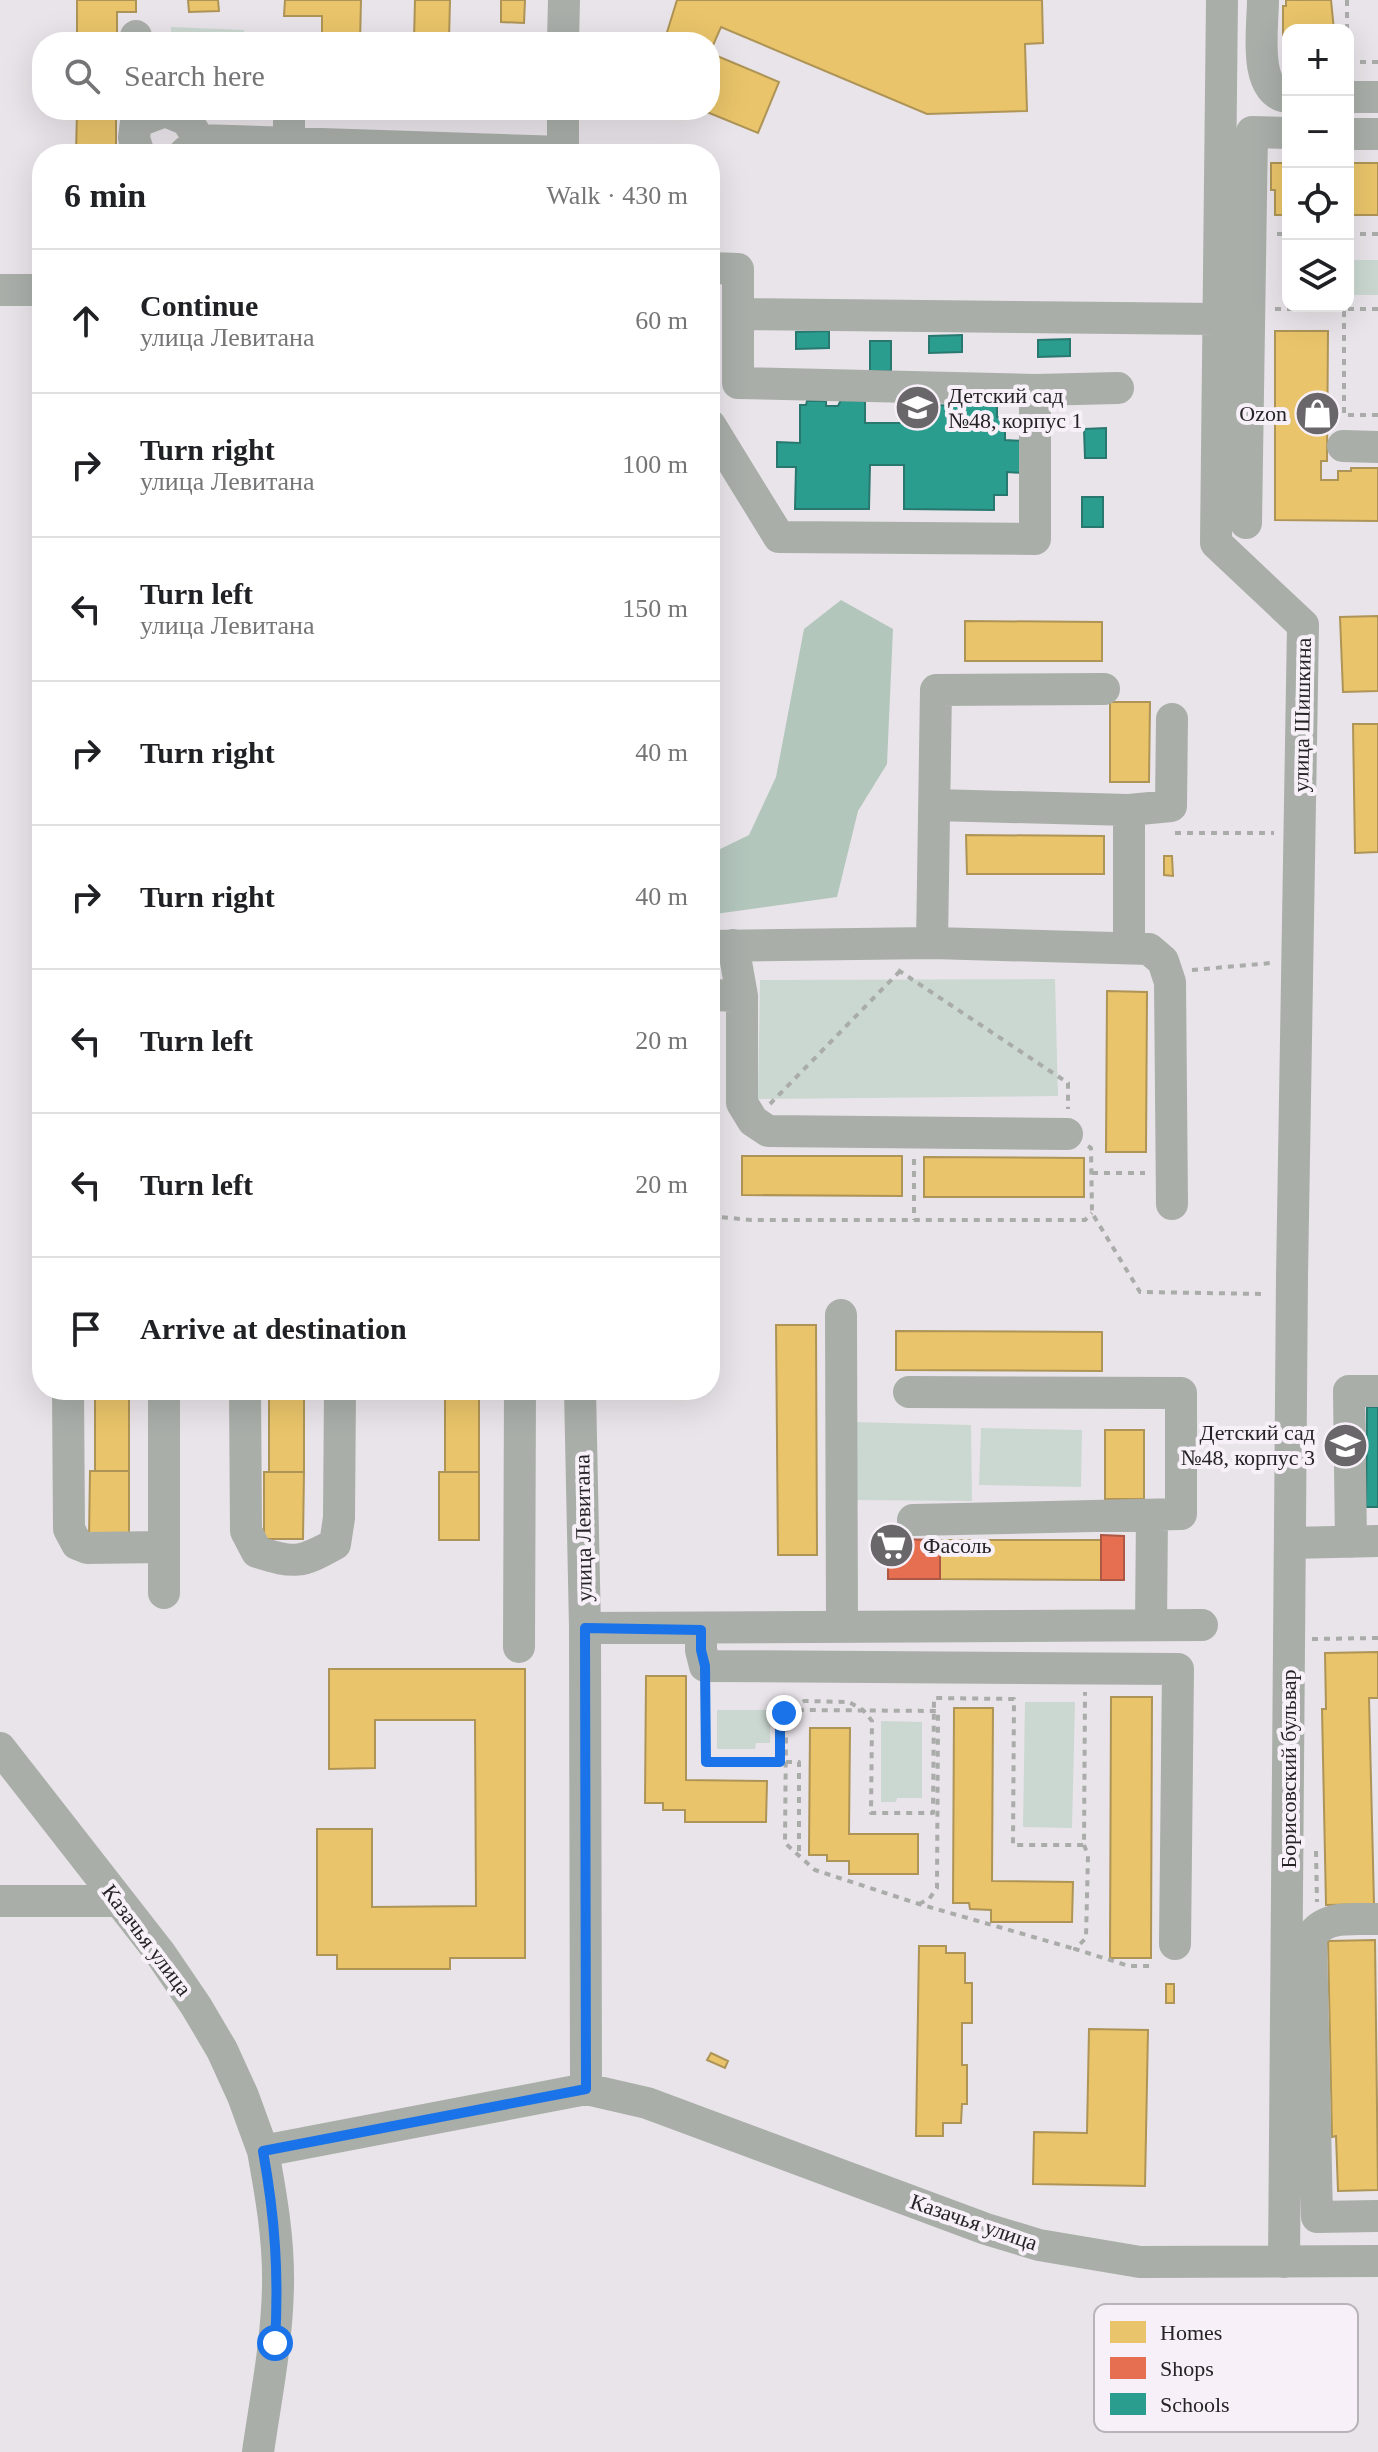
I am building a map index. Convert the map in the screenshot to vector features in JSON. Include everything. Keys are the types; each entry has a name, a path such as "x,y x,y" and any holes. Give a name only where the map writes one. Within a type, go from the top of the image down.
{"street":[{"path":"563,32 564,0"},
{"name":"улица Шишкина","path":"1222,0 1216,543 1303,625 1292,1285"},
{"path":"1263,0 1263,76 1271,90 1282,96"},
{"path":"1354,97 1378,97"},
{"path":"187,120 191,144"},
{"path":"289,120 289,143"},
{"path":"563,120 563,144"},
{"path":"1246,523 1252,132 1282,133"},
{"path":"1354,134 1378,134"},
{"path":"265,144 316,144"},
{"path":"720,268 738,269 738,383 1035,390 1118,388"},
{"path":"0,290 32,290"},
{"path":"738,314 1218,319"},
{"path":"720,441 779,537 1035,539 1035,390"},
{"path":"1343,446 1378,447"},
{"path":"932,943 936,690 1104,689"},
{"path":"935,805 1129,810 1171,806 1172,719"},
{"path":"1129,810 1129,947"},
{"path":"1067,1134 768,1131 753,1121 742,1103 742,996 722,945 932,943 1149,949 1157,954 1169,972 1170,982 1172,1189"},
{"path":"720,995 742,996"},
{"name":"Борисовский бульвар","path":"1284,2262 1292,1285"},
{"path":"841,1315 842,1626"},
{"path":"1290,1543 1364,1541 1349,1391 1378,1391"},
{"path":"909,1392 1181,1393 1181,1514 913,1520"},
{"path":"68,1400 69,1529 77,1544 87,1548 164,1547"},
{"path":"164,1400 164,1593"},
{"path":"245,1400 246,1531 257,1552 277,1558 306,1560 335,1544 339,1518 340,1400"},
{"path":"519,1647 520,1400"},
{"name":"улица Левитана","path":"580,1400 585,1628 586,2089"},
{"path":"1151,1625 1152,1515"},
{"path":"585,1628 701,1630 842,1626 1202,1625"},
{"path":"701,1630 705,1666 1178,1669 1165,1955"},
{"name":"Казачья улица","path":"0,1748 196,2006 222,2050 263,2151"},
{"path":"0,1901 119,1901"},
{"path":"1378,1919 1334,1920 1317,1927 1311,1937 1317,2217 1378,2216"},
{"path":"258,2452 275,2343 278,2284 274,2214 263,2151 586,2089"},
{"name":"Казачья улица","path":"586,2089 647,2103 986,2229 1039,2245 1140,2262 1378,2261"}],"path":[{"path":"1347,0 1347,24"},
{"path":"1354,62 1378,62"},
{"path":"1354,234 1378,234"},
{"path":"1249,309 1282,309"},
{"path":"1354,309 1378,309"},
{"path":"1344,312 1344,415 1378,415"},
{"path":"1164,833 1299,833"},
{"path":"859,944 1068,1083 1067,1134 1091,1148 1092,1213 1140,1292 1292,1285"},
{"path":"753,1121 900,971"},
{"path":"913,1132 914,1220"},
{"path":"1092,1173 1172,1189"},
{"path":"720,1217 751,1220 1085,1220 1092,1213"},
{"path":"1312,1639 1378,1638"},
{"path":"705,1666 706,1762 799,1762 799,1857"},
{"path":"1075,1949 1086,1938 1085,1686"},
{"path":"919,1904 929,1899 937,1888 934,1698 1014,1699 1013,1845 1084,1845"},
{"path":"936,1813 871,1813 872,1721 863,1710 849,1702 804,1701 789,1709 780,1719 785,1843 815,1870 1129,1966 1165,1955"},
{"path":"863,1710 934,1711"},
{"path":"1316,1847 1317,1927"}],"shaded area":[{"path":"171,27 244,30 244,32 171,32"},
{"path":"1354,260 1378,260 1378,295 1354,295"},
{"path":"1055,979 1058,1096 758,1099 760,980"},
{"path":"853,1422 971,1425 972,1501 851,1500"},
{"path":"981,1428 1082,1430 1081,1487 979,1485"},
{"path":"1025,1702 1075,1702 1072,1828 1023,1827"},
{"path":"717,1710 771,1710 770,1743 756,1743 755,1749 717,1749"},
{"path":"881,1721 922,1722 922,1798 897,1798 896,1802 881,1802"}],"green space":[{"path":"841,600 893,629 887,764 858,811 837,897 720,913 720,849 749,835 776,777 804,629"}],"building: Homes":[{"path":"77,0 136,0 136,12 117,12 117,32 77,32"},
{"path":"188,0 218,0 219,11 189,12"},
{"path":"285,0 361,0 360,32 322,32 322,16 284,16"},
{"path":"415,0 450,0 449,32 414,32"},
{"path":"501,0 525,0 524,23 501,22"},
{"path":"677,0 1042,0 1043,43 1025,44 1027,111 927,114 721,27 719,32 667,32"},
{"path":"1286,0 1331,0 1333,24 1283,24 1283,6 1286,6"},
{"path":"720,57 779,82 758,133 720,117"},
{"path":"77,120 116,120 116,144 76,144"},
{"path":"1271,163 1282,163 1282,215 1275,215 1275,190 1271,190"},
{"path":"1354,163 1378,163 1378,215 1354,215"},
{"path":"1275,331 1328,331 1327,461 1321,461 1321,480 1338,480 1338,471 1351,471 1351,468 1378,468 1378,521 1275,520"},
{"path":"1378,616 1378,691 1343,692 1340,617"},
{"path":"965,621 1102,622 1102,661 965,661"},
{"path":"1110,702 1150,702 1149,782 1110,782"},
{"path":"1353,724 1378,724 1378,852 1355,853"},
{"path":"966,835 1104,836 1104,874 967,874"},
{"path":"1164,856 1172,856 1173,876 1164,875"},
{"path":"1107,991 1147,992 1146,1152 1106,1152"},
{"path":"742,1156 902,1156 902,1196 742,1195"},
{"path":"924,1157 1084,1158 1084,1197 924,1197"},
{"path":"776,1325 816,1325 817,1555 778,1555"},
{"path":"896,1331 1102,1332 1102,1371 896,1370"},
{"path":"95,1400 129,1400 129,1471 95,1471"},
{"path":"269,1400 304,1400 304,1472 269,1472"},
{"path":"445,1400 479,1400 479,1472 445,1472"},
{"path":"1105,1430 1144,1430 1144,1499 1105,1499"},
{"path":"90,1471 129,1471 129,1539 89,1539"},
{"path":"264,1472 304,1472 303,1539 264,1539"},
{"path":"439,1472 479,1472 479,1540 439,1540"},
{"path":"940,1540 1101,1540 1101,1580 940,1579"},
{"path":"1378,1652 1378,1698 1369,1698 1374,1904 1326,1905 1322,1709 1326,1709 1325,1653"},
{"path":"329,1669 525,1669 525,1958 450,1958 450,1969 337,1969 337,1955 317,1955 317,1829 372,1829 372,1907 476,1906 475,1720 375,1720 375,1768 329,1769"},
{"path":"646,1676 686,1676 686,1780 767,1781 766,1822 685,1822 685,1810 663,1810 663,1803 645,1803"},
{"path":"1111,1697 1152,1697 1151,1958 1110,1958"},
{"path":"954,1708 993,1708 992,1881 1073,1882 1072,1922 991,1922 991,1910 970,1909 969,1903 953,1903"},
{"path":"810,1728 850,1728 849,1834 918,1834 918,1874 849,1874 849,1861 827,1861 827,1855 809,1855"},
{"path":"1375,1940 1378,2190 1338,2191 1336,2136 1332,2137 1328,1941"},
{"path":"919,1946 946,1946 946,1953 965,1953 965,1983 972,1983 972,2023 962,2023 962,2065 967,2065 967,2104 962,2104 961,2123 943,2123 943,2136 916,2136"},
{"path":"1166,1984 1174,1984 1174,2003 1166,2003"},
{"path":"1089,2029 1148,2030 1145,2186 1033,2184 1034,2132 1087,2133"},
{"path":"711,2053 728,2061 725,2068 707,2060"}],"building: Shops":[{"path":"1101,1535 1124,1536 1124,1580 1101,1580"},
{"path":"888,1539 940,1540 940,1579 888,1579"}],"building: Schools":[{"path":"829,331 829,348 796,349 796,332"},
{"path":"962,335 962,352 929,353 929,336"},
{"path":"1070,339 1070,356 1038,357 1038,340"},
{"path":"870,341 891,341 891,371 870,371"},
{"path":"967,397 997,398 997,417 1005,418 1005,440 1024,441 1023,473 1007,472 1007,495 994,495 994,510 904,509 904,465 870,465 869,509 795,509 796,467 777,467 777,442 800,443 800,405 806,405 807,401 826,401 826,406 838,406 841,400 865,401 865,423 907,423 907,399 931,400 931,405 967,406"},
{"path":"1106,428 1106,458 1085,458 1084,429"},
{"path":"1082,497 1103,497 1103,527 1082,527"},
{"path":"1367,1407 1378,1407 1378,1507 1366,1507"}],"place":[{"name":"Детский сад №48, корпус 1","path":"917,408"},
{"name":"Ozon","path":"1318,413"},
{"name":"Детский сад №48, корпус 3","path":"1346,1445"},
{"name":"Фасоль","path":"892,1545"}],"route":[{"path":"275,2343 278,2284 274,2214 263,2151 586,2089 585,1628 701,1630 705,1666 706,1762 780,1762 780,1719 784,1713"}]}
